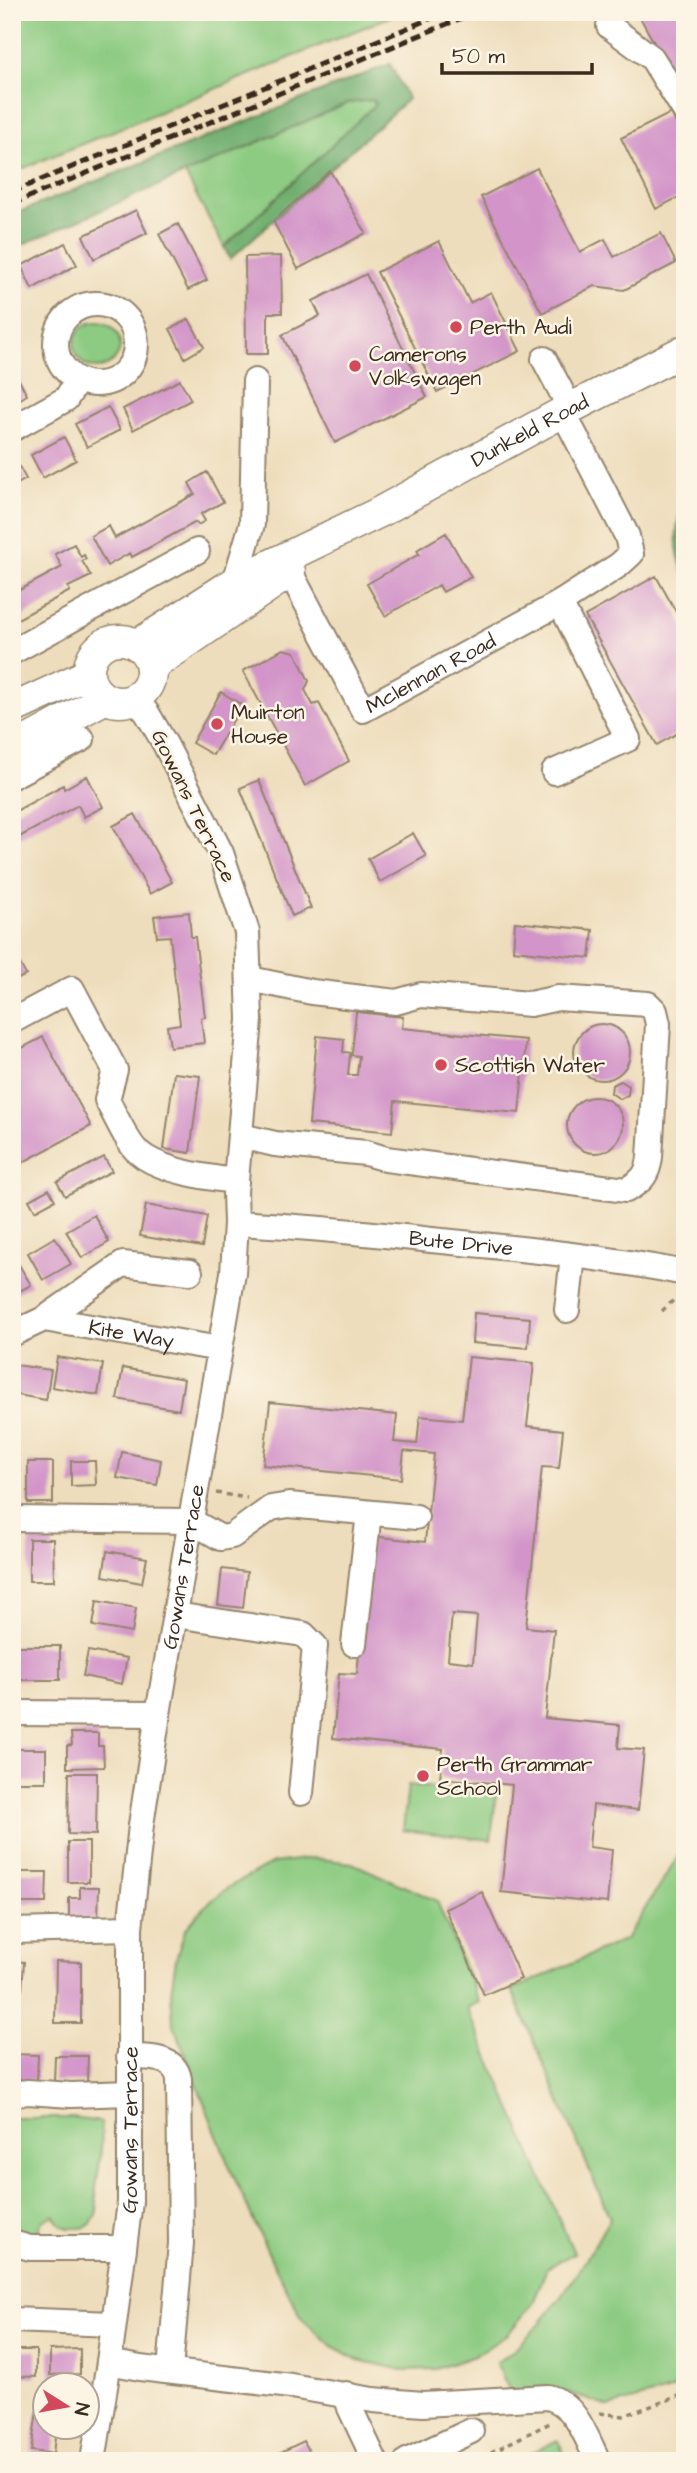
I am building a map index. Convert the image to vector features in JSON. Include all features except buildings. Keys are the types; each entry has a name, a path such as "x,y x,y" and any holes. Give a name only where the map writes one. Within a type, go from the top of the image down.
{"main road":[{"name":"Dunkeld Road","path":"144,656 235,582 377,513 566,410 685,350"},
{"name":"Dunkeld Road","path":"144,656 290,572 377,513"},
{"path":"118,640 144,656 148,687 135,699 123,703 104,699 96,692 88,674 93,655 108,642 118,640"},
{"path":"12,709 88,674"},
{"path":"12,748 104,699"}],"street":[{"path":"609,26 652,58 685,111"},
{"path":"544,359 566,410"},
{"path":"12,429 66,399 78,380"},
{"path":"235,582 252,524 255,381"},
{"name":"Mclennan Road","path":"290,572 363,710 559,603 619,565 631,554 627,536 566,410"},
{"path":"12,652 197,551"},
{"path":"554,772 628,739 559,603"},
{"name":"Gowans Terrace","path":"93,2461 130,2202 130,1928 141,1825 233,1273 236,1181 250,1020 247,932 238,899 221,853 165,744 147,713 135,699"},
{"path":"12,776 82,739"},
{"path":"241,1136 275,1144 366,1153 386,1159 626,1190 648,1173 650,1157 657,1024 654,1012 648,1004 558,998 530,1004 421,995 396,1002 312,992 250,979"},
{"path":"12,1021 72,989 115,1070 107,1100 137,1152 169,1168 236,1181"},
{"name":"Bute Drive","path":"236,1223 302,1227 636,1263 685,1273"},
{"path":"567,1310 573,1256"},
{"name":"Kite Way","path":"12,1334 44,1319 123,1264 190,1272"},
{"name":"Kite Way","path":"44,1319 220,1349"},
{"path":"12,1519 191,1521 220,1538 232,1536 271,1508 289,1506 416,1517"},
{"path":"354,1644 369,1513"},
{"path":"175,1615 303,1634 315,1646 301,1793"},
{"path":"12,1713 158,1714"},
{"path":"12,1931 130,1928"},
{"path":"129,2057 165,2060 178,2072 179,2079 181,2243 170,2370"},
{"path":"12,2094 130,2093"},
{"path":"12,2244 30,2248 124,2248"},
{"path":"12,2320 113,2324"},
{"path":"109,2362 373,2400 423,2404 548,2397 557,2399 573,2412 598,2461"},
{"path":"346,2394 375,2461"},
{"path":"407,2461 471,2431"}],"path":[{"path":"662,1311 685,1289"},
{"path":"197,1490 249,1499"},
{"path":"472,2461 573,2412 587,2411 623,2416 685,2394"}],"green space":[{"path":"12,12 401,12 12,173"},
{"path":"390,64 408,99 230,259 224,247 376,104 373,100 348,103 12,249 12,215"},
{"path":"372,100 376,104 224,247 185,174 348,103"},
{"path":"97,322 113,329 120,345 113,361 97,368 81,361 74,345 81,329"},
{"path":"685,492 685,576 678,554 677,534"},
{"path":"408,1785 496,1795 491,1840 403,1830"},
{"path":"685,1845 685,2384 609,2407 565,2392 511,2393 496,2363 514,2350 546,2316 574,2277 610,2218 512,1990 626,1939"},
{"path":"313,1858 352,1863 437,1901 479,2002 467,2008 574,2253 547,2268 533,2303 507,2335 474,2356 436,2369 403,2370 358,2360 332,2346 303,2320 272,2261 229,2166 173,2023 171,1992 176,1959 185,1930 203,1908 227,1888 273,1863"},
{"path":"12,2118 72,2118 101,2122 97,2208 90,2225 67,2228 53,2215 41,2222 38,2231 30,2236 12,2234"},
{"path":"558,2440 567,2461 513,2461"}],"railway":[{"path":"12,192 446,12"},
{"path":"12,204 476,12"}],"place":[{"name":"Perth Audi","path":"456,327"},
{"name":"Camerons Volkswagen","path":"355,366"},
{"name":"Muirton House","path":"217,724"},
{"name":"Scottish Water","path":"441,1065"},
{"name":"Perth Grammar School","path":"423,1776"}]}
